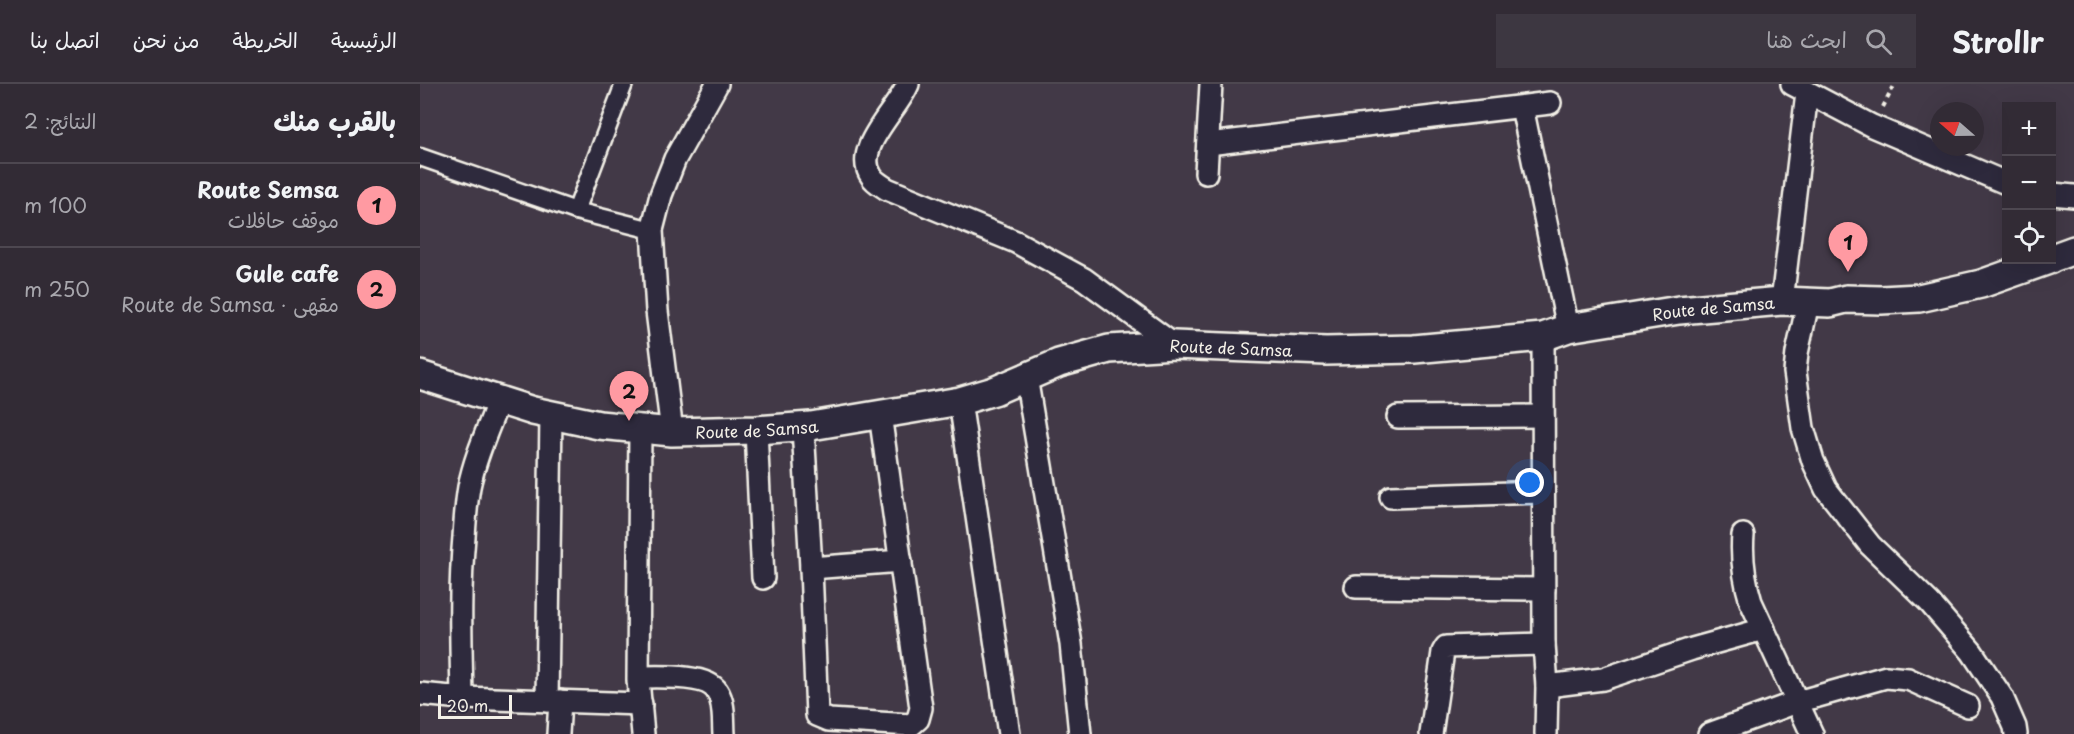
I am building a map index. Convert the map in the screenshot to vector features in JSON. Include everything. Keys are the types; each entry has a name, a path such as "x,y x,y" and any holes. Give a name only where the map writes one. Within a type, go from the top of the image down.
{"street":[{"path":"576,211 624,84"},
{"path":"672,432 657,311 652,230 661,195 675,159 717,84"},
{"path":"908,84 899,103 870,142 867,165 872,178 887,189 1016,242 1084,279 1174,345"},
{"path":"1206,173 1211,84"},
{"path":"2002,181 1872,126 1800,89 1795,372 1803,428 1813,461 1826,489 1870,545 1929,602 1972,652 2002,697 2016,734"},
{"path":"1208,144 1550,103"},
{"path":"1522,106 1568,328"},
{"path":"420,157 576,211 652,230"},
{"path":"2056,195 2074,196"},
{"name":"Route de Samsa","path":"2056,257 2074,250"},
{"name":"Route de Samsa","path":"420,375 551,415 599,425 672,432 803,427 960,401 994,391 1070,359 1109,349 1174,345 1326,351 1414,349 1543,337 1568,328 1679,310 1795,302 1830,303 1846,299 1919,298 1981,284 2036,264"},
{"path":"1543,337 1546,734"},
{"path":"1026,377 1071,644 1080,734"},
{"path":"462,698 461,601 466,508 473,471 499,400"},
{"path":"960,401 1009,734"},
{"path":"803,427 817,715 830,720 911,725 918,719 921,708 880,414"},
{"path":"551,415 553,701 558,734"},
{"path":"1398,417 1543,416"},
{"path":"640,429 639,676 643,734"},
{"path":"756,430 763,578"},
{"path":"1391,497 1543,492"},
{"path":"1743,535 1741,558 1751,602 1812,734"},
{"path":"811,568 901,561"},
{"path":"1356,587 1544,589"},
{"path":"1547,686 1603,679 1692,649 1764,629"},
{"path":"1431,734 1442,659 1446,647 1452,645 1544,644"},
{"path":"639,676 687,678 713,687 718,692 722,705 724,734"},
{"path":"1709,734 1797,702 1886,677 1908,679 1968,706"},
{"path":"420,694 462,698 641,704"}],"place":[{"name":"Route Semsa","path":"1848,272"},
{"name":"Gule cafe","path":"629,421"}]}
